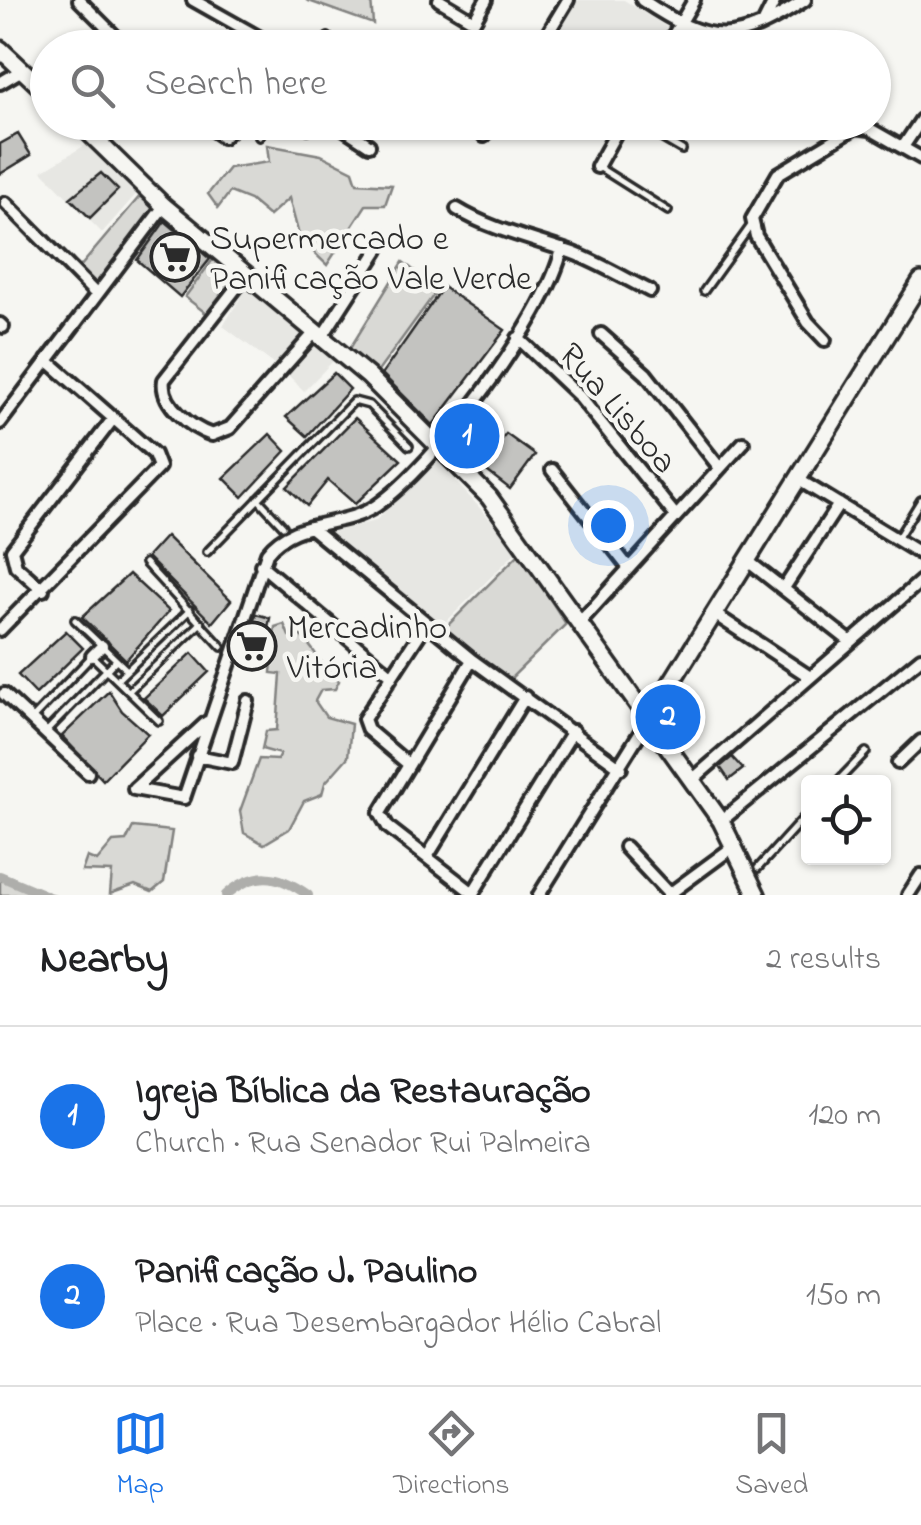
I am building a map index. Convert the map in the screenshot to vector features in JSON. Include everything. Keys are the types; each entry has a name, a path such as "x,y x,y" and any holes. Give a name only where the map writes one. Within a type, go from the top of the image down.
{"street":[{"path":"79,0 110,30"},
{"path":"193,0 246,30"},
{"path":"439,0 474,20 486,0"},
{"path":"550,30 568,0"},
{"path":"642,0 679,25 698,30"},
{"path":"676,30 694,0"},
{"path":"763,24 776,0"},
{"path":"742,30 763,24 805,0"},
{"path":"0,49 30,77"},
{"path":"0,83 22,70"},
{"path":"903,147 921,120"},
{"path":"97,140 164,206 319,334 440,445 489,497 580,622 646,723 722,821 733,847 753,873 757,895"},
{"path":"364,140 368,145"},
{"path":"597,166 612,140"},
{"path":"825,340 785,288 752,225 778,174 834,140"},
{"path":"890,140 921,158"},
{"path":"6,203 96,294"},
{"path":"0,423 164,206"},
{"path":"456,209 473,220 562,249 650,291"},
{"path":"208,720 134,789 182,799 261,565 276,541 286,530 310,527 374,507 440,445 518,338 546,292 562,249"},
{"path":"247,274 164,380 162,388 170,404 203,432 222,432 319,334 378,250"},
{"path":"543,894 921,281"},
{"path":"602,334 646,374 719,468"},
{"name":"Rua Lisboa","path":"518,338 579,396 674,515"},
{"path":"0,630 147,483 159,462 47,360"},
{"path":"43,590 16,566 12,550 113,418"},
{"path":"580,622 743,443"},
{"path":"552,470 628,567"},
{"path":"800,480 921,554"},
{"path":"784,588 839,504"},
{"path":"310,527 472,660 621,768"},
{"path":"748,562 850,642"},
{"path":"261,565 390,674"},
{"path":"691,781 921,582"},
{"path":"716,615 810,677"},
{"path":"408,764 368,730 365,714 426,624"},
{"path":"92,656 102,646"},
{"path":"222,646 232,656"},
{"path":"722,821 921,658"},
{"path":"472,660 381,807 383,822 472,892 572,731"},
{"path":"4,694 88,774"},
{"path":"427,857 526,697"},
{"path":"197,756 226,764 234,761 248,700"},
{"path":"898,762 921,741"},
{"path":"625,847 668,894 733,847"},
{"path":"908,895 921,875"}],"lane":[{"path":"468,30 474,20"},
{"path":"665,140 682,150"},
{"path":"597,166 668,210"},
{"path":"704,291 752,225"},
{"path":"207,552 354,402 369,405 410,446"},
{"path":"258,498 286,530"},
{"path":"898,540 921,500"},
{"path":"145,563 222,646"},
{"path":"117,680 190,610"},
{"path":"74,620 126,670"},
{"path":"129,691 201,623"},
{"path":"31,720 92,656 159,721"},
{"path":"44,734 116,660"},
{"path":"844,775 866,752"},
{"path":"753,873 801,821"}],"shaded area":[{"path":"306,0 371,0 373,24"},
{"path":"576,0 624,0 671,30 557,30"},
{"path":"87,144 138,192 102,233 42,171"},
{"path":"267,145 321,155 353,171 357,183 392,185 385,205 366,205 327,265 300,239 289,198 269,216 250,200 230,192 218,208 208,194 229,168 269,162"},
{"path":"140,196 158,213 99,287 80,267"},
{"path":"214,258 240,278 211,317 185,297"},
{"path":"403,262 438,289 377,373 349,350"},
{"path":"248,286 308,335 279,368 223,326"},
{"path":"315,338 335,359 304,391 286,373"},
{"path":"438,462 518,550 439,629 323,534 375,521"},
{"path":"520,553 566,624 507,682 441,632"},
{"path":"284,624 289,636 301,636 339,681 335,689 321,690 315,701 326,717 351,724 348,757 325,783 322,794 304,801 289,829 264,844 244,833 240,811 259,759 277,760 280,754 262,749 266,731 277,730 281,674 271,673 275,627"},
{"path":"133,827 172,831 164,882 152,892 135,885 110,894 112,872 82,871 87,857 97,861 113,842 126,841"},
{"path":"0,874 30,890 55,895 0,895"}],"building":[{"path":"18,134 31,155 0,174 0,144"},
{"path":"101,173 118,190 90,218 70,198"},
{"name":"Supermercado e Panificação Vale Verde","path":"165,221 210,259 180,297 137,260"},
{"path":"443,287 505,330 433,425 382,374"},
{"path":"334,373 350,389 307,436 286,417"},
{"path":"355,418 401,460 355,504 328,480 307,506 287,487"},
{"path":"472,420 483,429 471,444 488,458 506,434 535,455 510,489 452,444"},
{"path":"270,434 286,451 243,497 224,478"},
{"path":"166,536 231,600 212,623 147,557"},
{"path":"129,574 169,611 126,660 82,617"},
{"path":"256,614 270,618 262,655 243,653"},
{"path":"66,631 83,648 36,694 18,675"},
{"path":"192,653 209,672 163,716 144,698"},
{"path":"109,691 122,711 148,734 103,780 62,736"},
{"path":"671,705 680,715 668,728 662,719"},
{"path":"732,757 743,769 729,780 720,767"}],"waterway":[{"path":"0,876 45,895"},
{"path":"226,895 247,881 267,877 286,882 308,895"}],"place":[{"name":"Supermercado e Panificação Vale Verde","path":"175,257"},
{"name":"Igreja Bíblica da Restauração","path":"467,436"},
{"name":"Mercadinho Vitória","path":"252,646"},
{"name":"Panificação J. Paulino","path":"668,717"}]}
